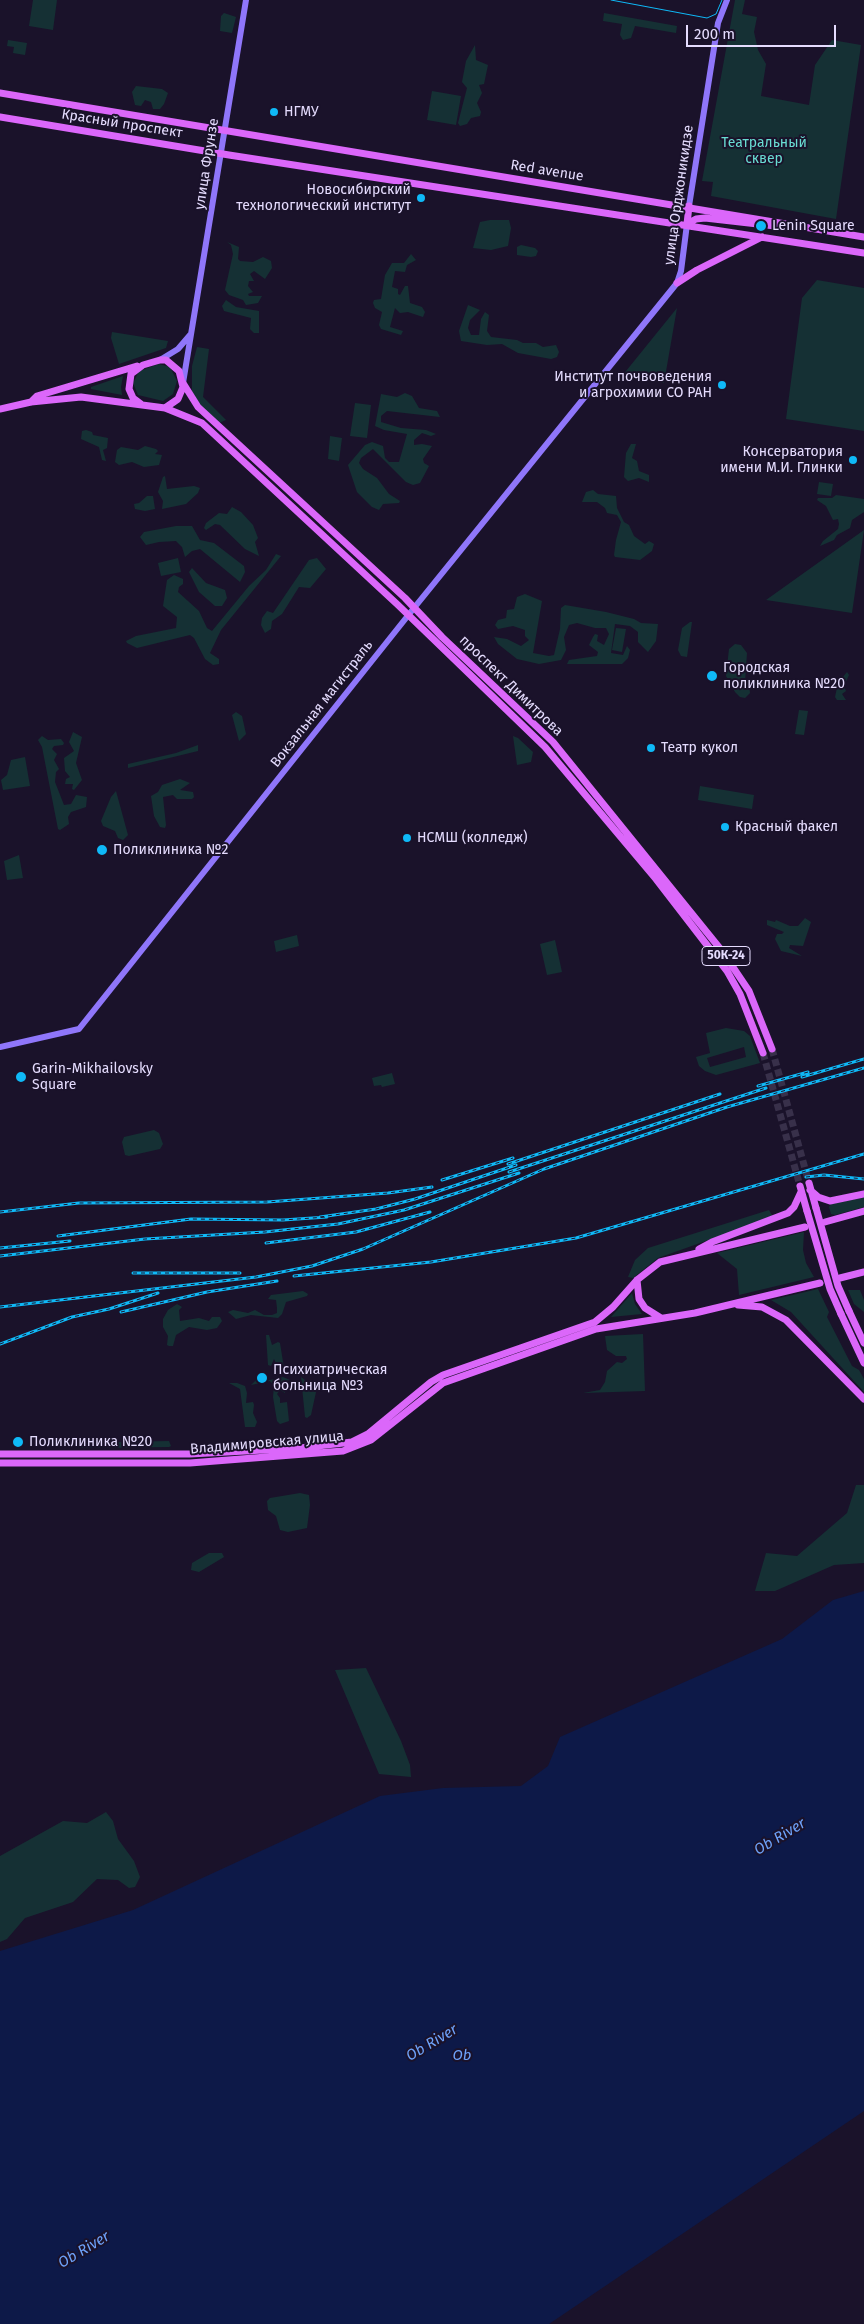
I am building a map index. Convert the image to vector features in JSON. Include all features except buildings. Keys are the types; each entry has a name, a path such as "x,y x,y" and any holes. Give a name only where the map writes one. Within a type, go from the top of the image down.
{"main road":[{"name":"улица Фрунзе","path":"183,383 246,0"},
{"name":"улица Орджоникидзе","path":"585,394 677,283 681,271 689,206 718,22 727,0"},
{"name":"Красный проспект","path":"0,93 225,131"},
{"name":"Красный проспект","path":"0,117 687,224"},
{"name":"Red avenue","path":"225,131 689,206 864,237"},
{"path":"687,224 696,219 704,218 771,227 807,228"},
{"path":"687,224 864,253"},
{"path":"677,283 762,237"},
{"path":"31,402 37,396 160,360 178,349 192,332"},
{"path":"0,409 31,402 81,396 165,408 178,399 183,383 176,367 170,362 160,360"},
{"path":"141,404 133,398 129,384 134,370 142,365"},
{"name":"проспект Димитрова","path":"183,383 198,406 414,608 553,742 711,936 744,983 761,1018 772,1049"},
{"name":"Вокзальная магистраль","path":"0,1047 79,1029 585,394"},
{"name":"проспект Димитрова","path":"165,408 202,423 408,615 545,747 656,879 726,971 740,994 763,1053"},
{"path":"864,1194 830,1201 818,1198 810,1186 838,1286 864,1343"},
{"path":"692,1253 712,1242 788,1213 794,1207 801,1189 830,1289 864,1363"},
{"path":"826,1222 864,1211"},
{"path":"595,1326 637,1280 660,1262 805,1227"},
{"path":"840,1278 864,1272"},
{"path":"637,1280 639,1299 645,1308 661,1318"},
{"path":"595,1326 661,1318 820,1283"},
{"path":"727,1305 762,1307 786,1320 864,1399"},
{"name":"Владимировская улица","path":"0,1454 190,1454 341,1444 368,1434 431,1382 443,1375 595,1326"},
{"name":"Владимировская улица","path":"0,1463 190,1463 343,1451 371,1440 443,1383 595,1326"}],"green space":[{"path":"33,0 57,0 53,30 29,26"},
{"name":"Театральный сквер","path":"735,0 745,0 742,14 757,17 754,32 758,50 766,64 761,96 809,105 815,65 832,40 861,45 836,219 711,196 713,182 702,181"},
{"path":"224,13 236,17 232,33 220,31 221,16"},
{"path":"604,13 677,26 676,33 635,26 631,38 623,40 620,35 622,24 603,21"},
{"path":"8,40 27,43 25,55 13,53 14,47 7,46"},
{"path":"475,45 476,60 488,65 484,84 479,85 482,93 477,103 481,112 480,116 471,118 467,124 460,126 458,123 467,88 462,82 466,61"},
{"path":"136,86 162,89 168,93 164,104 160,109 153,109 151,102 145,100 141,106 135,105 132,92"},
{"path":"432,91 461,96 456,125 427,120"},
{"path":"509,220 511,228 508,246 491,250 473,248 480,222"},
{"path":"227,242 239,247 238,259 240,261 253,262 263,257 271,261 272,268 265,279 254,271 250,274 254,281 249,281 248,286 253,292 248,294 249,296 262,296 258,303 246,305 243,300 229,295 225,290 233,254 231,245"},
{"path":"521,245 535,248 538,251 536,256 517,255 517,247"},
{"path":"411,254 416,260 407,265 405,272 395,271 392,287 398,289 398,294 400,295 405,286 408,286 410,303 422,307 425,312 423,317 408,312 400,313 395,308 390,327 403,331 401,335 381,329 379,325 382,312 375,308 373,303 374,300 381,299 385,275 392,263 404,263"},
{"path":"817,280 864,288 864,431 786,419 802,298"},
{"path":"226,300 236,307 259,311 259,333 254,333 250,329 251,318 224,311 222,306"},
{"path":"468,305 480,310 470,320 468,328 471,335 479,335 481,319 485,312 489,315 487,331 491,337 517,340 523,343 536,343 543,347 556,345 559,352 557,357 551,359 518,353 502,344 487,345 461,341 459,331"},
{"path":"677,308 664,383 622,376"},
{"path":"112,332 168,341 166,348 119,364 111,338"},
{"path":"197,347 209,349 203,397 226,420 219,423 200,406 192,391 192,366"},
{"path":"159,364 170,367 177,381 173,394 163,401 138,395 133,383 139,371"},
{"path":"123,376 122,395 91,389 91,387"},
{"path":"405,393 412,396 419,408 437,411 440,417 387,411 381,416 381,422 401,428 426,430 436,434 431,436 422,433 414,440 414,445 432,446 423,459 424,463 429,466 420,483 413,485 406,482 373,449 361,458 359,463 363,469 377,478 389,494 400,501 399,503 383,504 379,510 372,507 357,492 348,465 365,445 372,442 383,446 385,458 389,462 399,462 407,434 384,430 375,426 381,394 397,397"},
{"path":"355,403 371,405 367,438 350,436"},
{"path":"82,431 92,432 93,435 108,438 107,448 103,450 106,461 102,460 99,447 81,439"},
{"path":"330,436 342,438 339,461 328,459"},
{"path":"631,444 636,444 632,458 637,461 639,471 649,475 649,482 639,478 628,481 624,477 626,453"},
{"path":"145,446 156,449 158,451 155,454 162,455 159,465 144,467 132,462 119,465 115,462 117,450 121,447 138,450"},
{"path":"165,476 167,489 194,486 200,488 198,493 186,504 162,509 163,501 158,492"},
{"path":"819,482 833,484 831,496 817,494"},
{"path":"593,490 598,494 616,496 617,508 624,522 629,525 634,536 645,544 649,541 654,544 652,551 640,560 615,557 616,540 621,522 617,515 607,513 605,508 597,502 582,502 586,492"},
{"path":"836,495 864,499 864,512 852,520 850,528 837,535 834,540 820,546 823,541 838,529 839,524 838,519 833,520 826,506 817,500 818,498 832,498"},
{"path":"147,496 153,496 155,509 145,511 135,509 134,504 139,503"},
{"path":"232,507 241,512 253,525 258,538 255,542 259,556 245,549 220,525 215,524 206,530 204,528 206,523 219,513 227,514"},
{"path":"176,526 192,526 200,540 214,543 244,566 245,572 240,582 200,549 192,551 185,557 182,547 176,541 146,545 140,537 144,532"},
{"path":"864,530 852,613 766,600"},
{"path":"276,554 281,556 221,630 210,653 219,659 219,664 213,665 205,659 194,638 190,635 137,648 127,643 126,641 136,636 176,628 177,617 163,606 167,580 174,575 183,579 183,584 179,587 178,592 199,611 207,628 212,631 249,586 266,570"},
{"path":"178,558 181,572 161,576 158,563"},
{"path":"317,558 326,569 310,588 299,587 282,614 272,621 271,629 265,633 261,625 262,618 267,611 273,613 309,560"},
{"path":"192,568 206,583 225,590 227,598 222,606 215,606 199,592 189,572"},
{"path":"525,594 542,601 533,653 554,655 560,629 561,608 565,605 606,612 634,619 641,623 658,624 656,641 648,652 638,642 638,632 630,626 615,624 611,653 623,655 627,646 630,650 628,658 622,664 567,664 569,660 597,656 598,652 589,645 593,637 595,634 598,635 597,641 604,645 609,634 606,628 595,628 577,623 569,625 564,637 566,650 561,660 539,664 517,659 498,644 494,637 507,639 521,646 529,640 525,636 525,630 513,626 498,629 495,625 498,620 506,618 507,610 514,609 517,597"},
{"path":"692,622 687,657 681,656 678,650 682,628"},
{"path":"616,628 626,629 622,652 612,650"},
{"path":"735,644 741,645 747,653 745,682 749,685 750,693 745,698 740,697 735,692 726,676 729,649"},
{"path":"847,672 849,675 844,686 846,691 842,694 846,700 837,700 835,697 838,683"},
{"path":"799,710 808,711 804,735 795,734"},
{"path":"236,712 242,716 246,734 239,741 232,715"},
{"path":"73,732 82,737 76,763 82,780 74,790 72,789 73,784 65,784 66,779 70,777 65,771 64,758 74,751 69,742"},
{"path":"42,736 48,740 61,739 64,743 63,745 54,746 52,749 57,754 54,760 59,769 56,772 55,782 64,805 71,804 76,795 87,797 86,807 71,812 68,817 69,824 60,830 58,829 42,747 38,740"},
{"path":"513,736 518,738 533,752 531,762 517,765"},
{"path":"198,745 198,751 128,768 128,764 176,753"},
{"path":"25,757 30,786 3,790 1,780 7,775 11,760"},
{"path":"180,779 190,783 180,790 193,792 194,797 192,799 177,799 173,795 163,797 166,825 165,828 160,827 154,816 151,796 158,792 162,785"},
{"path":"700,786 754,795 752,809 698,800"},
{"path":"116,791 128,835 123,840 118,838 115,831 103,826 101,821 111,797"},
{"path":"19,855 23,878 7,880 4,861"},
{"path":"805,918 811,922 803,946 790,945 789,948 802,956 781,951 775,939 777,934 784,932 767,925 767,920 775,922 776,920 790,926 798,926"},
{"path":"297,935 299,946 276,952 274,941"},
{"path":"555,940 562,972 547,975 540,944"},
{"path":"726,1028 744,1031 750,1036 760,1063 716,1075 705,1071 699,1066 696,1057 710,1053 706,1033","holes":["744,1047 746,1057 710,1067 707,1058"]},
{"path":"392,1073 395,1084 382,1087 381,1085 374,1086 372,1078"},
{"path":"154,1130 159,1133 163,1144 160,1149 129,1156 125,1155 122,1142 124,1137"},
{"path":"864,1197 864,1207 835,1215 831,1214 829,1207 831,1204"},
{"path":"769,1210 773,1217 658,1258 633,1278 628,1277 635,1260 648,1248"},
{"path":"804,1232 803,1250 806,1263 814,1277 739,1295 737,1269 717,1253"},
{"path":"818,1289 829,1312 827,1317 852,1366 859,1370 864,1379 864,1392 791,1312 771,1300"},
{"path":"848,1290 860,1290 864,1300 864,1312 854,1304"},
{"path":"303,1291 308,1294 307,1296 286,1302 282,1314 278,1318 251,1315 236,1319 228,1312 233,1310 248,1313 255,1310 264,1315 272,1315 277,1313 277,1308 276,1300 268,1299 271,1295"},
{"path":"632,1293 635,1304 642,1314 611,1317"},
{"path":"177,1304 182,1307 179,1310 180,1321 199,1318 209,1321 212,1317 220,1317 222,1321 217,1328 207,1330 189,1327 176,1335 173,1346 169,1346 167,1345 168,1336 163,1327 163,1319 168,1310"},
{"path":"643,1334 645,1391 583,1393 600,1390 605,1382 607,1371 617,1362 622,1363 627,1359 626,1356 616,1356 607,1350 605,1336"},
{"path":"266,1335 269,1335 272,1345 280,1343 284,1368 278,1372 274,1370 277,1365 274,1359 271,1366 268,1365"},
{"path":"283,1377 290,1380 285,1381 285,1393 280,1390 277,1394 280,1398 280,1403 287,1402 289,1421 280,1424 277,1421 273,1397 274,1386 270,1381 251,1385 256,1380 270,1380"},
{"path":"301,1377 309,1383 317,1381 318,1383 311,1415 307,1418 305,1417"},
{"path":"229,1383 245,1386 247,1393 246,1403 253,1402 254,1405 253,1413 257,1422 255,1427 245,1427 240,1389"},
{"path":"169,1441 171,1446 169,1447 78,1448 76,1443"},
{"path":"856,1485 864,1485 864,1563 834,1565 775,1591 755,1591 766,1553 797,1556 847,1513"},
{"path":"300,1493 309,1495 310,1505 307,1528 288,1532 280,1530 276,1516 268,1510 267,1501 270,1498"},
{"path":"209,1553 222,1553 224,1557 199,1572 191,1570 192,1563"},
{"path":"366,1668 401,1741 410,1765 411,1777 379,1774 335,1670"},
{"path":"106,1812 113,1821 118,1839 134,1861 140,1877 135,1887 129,1888 118,1880 97,1879 73,1902 25,1918 7,1939 0,1942 0,1856 63,1821 87,1823"}],"water":[{"name":"Ob","path":"864,1591 864,2111 549,2324 0,2324 0,1951 133,1910 380,1796 443,1788 521,1786 548,1766 560,1737 782,1639 833,1600"}],"tunnel":[{"path":"772,1049 809,1183"},
{"path":"763,1053 800,1186"}],"tram line":[{"path":"611,0 707,18 716,14 722,0"}],"railway":[{"path":"802,1077 864,1059"},
{"path":"0,1307 256,1277 312,1266 363,1249 544,1169 727,1107 864,1068"},
{"path":"758,1086 808,1072"},
{"path":"509,1172 766,1088"},
{"path":"508,1164 720,1094"},
{"path":"294,1276 431,1262 576,1238 864,1154"},
{"path":"442,1180 513,1158"},
{"path":"320,1217 376,1209 415,1199 516,1165"},
{"path":"0,1256 145,1239 265,1232 338,1224 404,1210 519,1173"},
{"path":"806,1177 824,1175 864,1179"},
{"path":"0,1212 79,1203 267,1202 388,1193 432,1187"},
{"path":"266,1243 356,1232 430,1212"},
{"path":"58,1236 191,1219 283,1220 327,1217"},
{"path":"0,1248 70,1241"},
{"path":"133,1273 240,1273"},
{"path":"121,1312 207,1292 277,1281"},
{"path":"0,1344 72,1317 109,1309 158,1293"}],"place":[{"name":"НГМУ","path":"274,112"},
{"name":"Новосибирский технологический институт","path":"421,198"},
{"name":"Lenin Square","path":"761,226"},
{"name":"Институт почвоведения и агрохимии СО РАН","path":"722,385"},
{"name":"Консерватория имени М.И. Глинки","path":"853,460"},
{"name":"Городская поликлиника №20","path":"712,676"},
{"name":"Театр кукол","path":"651,748"},
{"name":"Красный факел","path":"725,827"},
{"name":"НСМШ (колледж)","path":"407,838"},
{"name":"Поликлиника №2","path":"102,850"},
{"name":"Garin-Mikhailovsky Square","path":"21,1077"},
{"name":"Психиатрическая больница №3","path":"262,1378"},
{"name":"Поликлиника №20","path":"18,1442"}],"water label":[{"name":"Ob River","path":"780,1837"},
{"name":"Ob River","path":"432,2043"},
{"name":"Ob River","path":"84,2250"}]}
